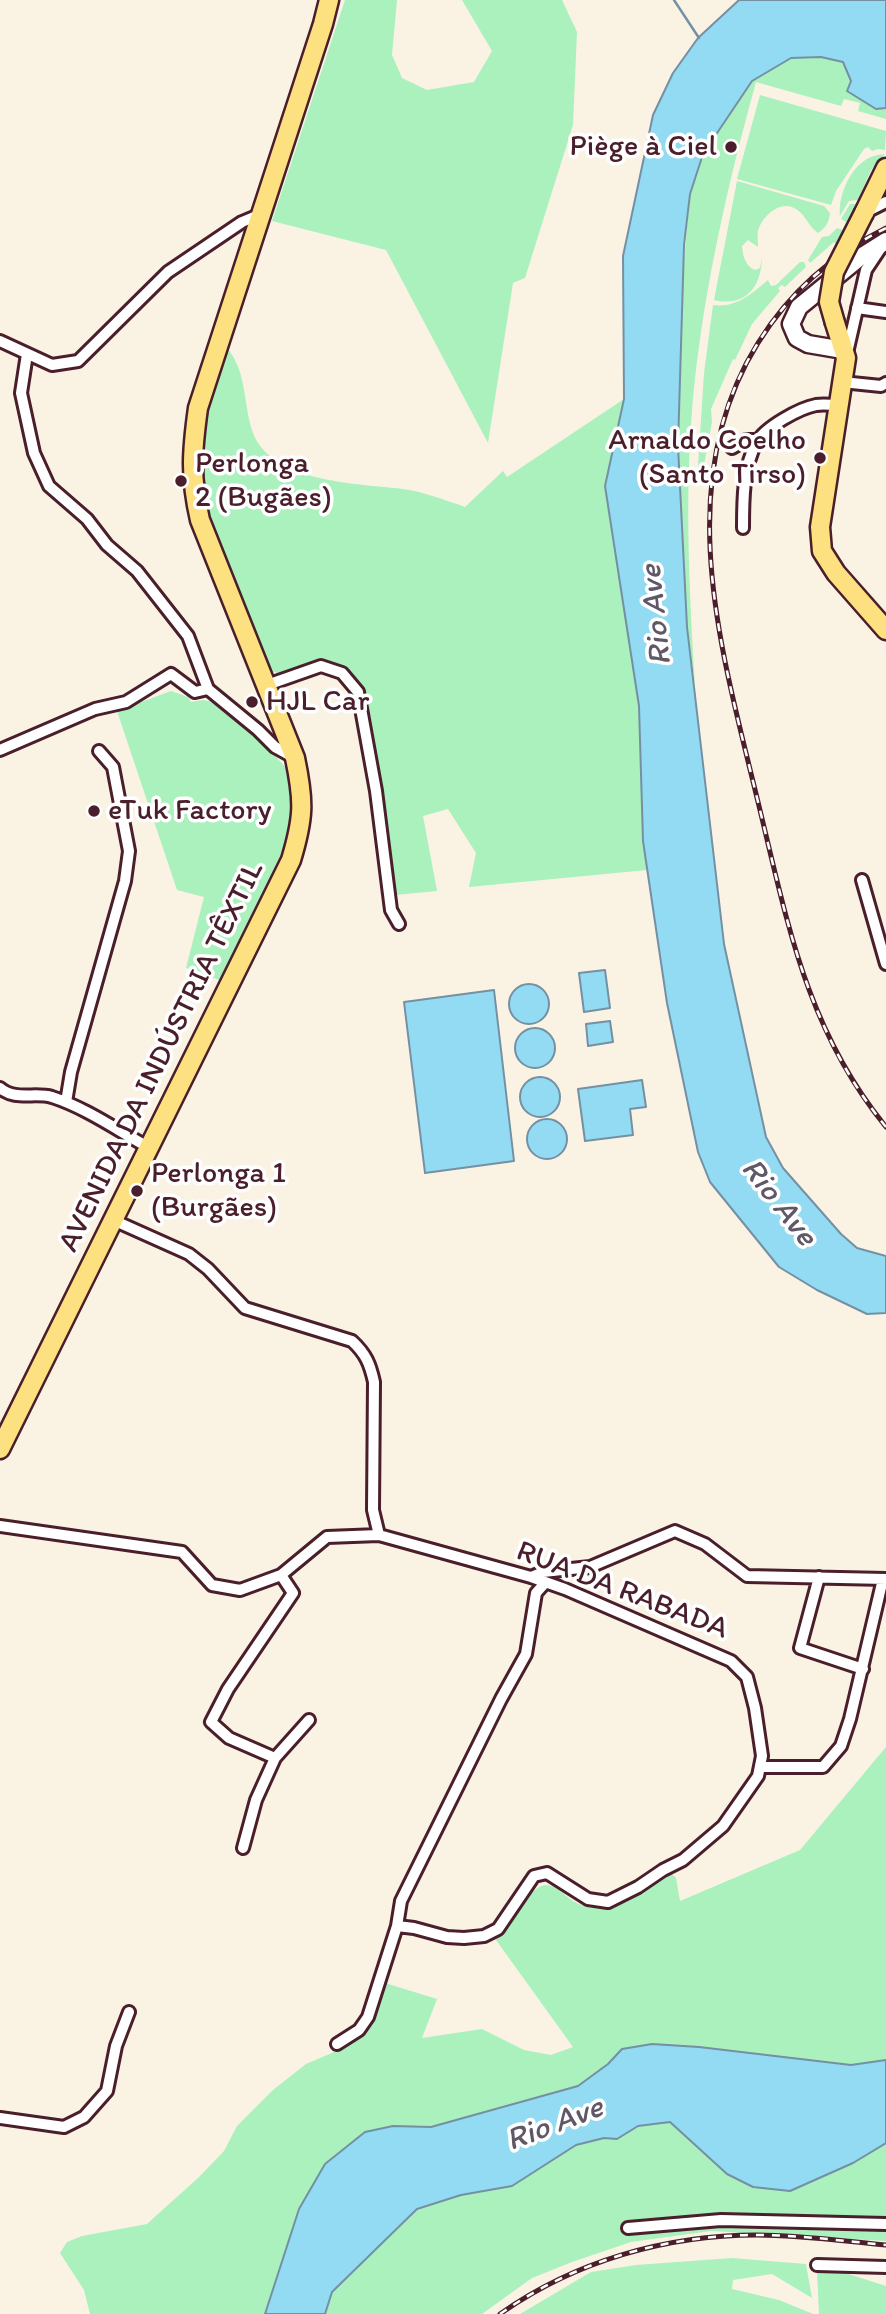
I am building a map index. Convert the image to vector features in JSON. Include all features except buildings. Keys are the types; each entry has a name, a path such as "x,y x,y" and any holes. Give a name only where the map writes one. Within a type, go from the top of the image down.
{"main road":[{"name":"AVENIDA DA INDÚSTRIA TÊXTIL","path":"0,1448 291,860 300,831 303,796 295,758 200,520 194,497 191,459 198,408 329,0"},
{"path":"886,169 834,272 830,302 844,354 820,527 822,551 836,573 886,630"}],"street":[{"path":"863,213 886,202"},
{"path":"0,341 52,365 78,361 168,272 242,222 261,214"},
{"path":"862,264 857,308 844,354 797,338 791,324 799,307 884,248"},
{"path":"857,308 886,312"},
{"path":"817,345 828,335 835,323 843,327 854,321"},
{"path":"27,354 22,393 34,453 49,486 87,519 107,545 137,571 188,636 208,689 275,747 295,758"},
{"path":"842,382 881,386 886,383"},
{"path":"743,528 743,500 750,460 757,440 774,425 797,412 816,405 838,405"},
{"path":"733,448 746,440 757,440"},
{"path":"267,685 321,666 342,673 358,692 376,791 391,910 399,924"},
{"path":"0,750 95,709 127,702 171,674 195,692 208,689"},
{"path":"66,1102 71,1072 125,880 129,851 113,767 99,751"},
{"path":"862,880 886,964"},
{"path":"0,1088 16,1096 47,1096 66,1102 148,1147"},
{"path":"113,1220 189,1254 208,1269 245,1308 352,1341 363,1352 370,1364 374,1382 373,1510 379,1535"},
{"name":"RUA DA RABADA","path":"0,1526 183,1552 212,1585 240,1590 281,1574 327,1537 379,1535 531,1577 565,1590 731,1661 747,1678 762,1756 758,1776 723,1826 683,1860 608,1902 588,1899 547,1872 534,1876 498,1929 484,1936 447,1937 397,1926"},
{"path":"531,1577 543,1572 590,1567 675,1531 705,1544 747,1576 884,1579 863,1670 841,1746 823,1767 760,1767"},
{"path":"275,1758 229,1738 211,1722 228,1689 293,1594 281,1574"},
{"path":"819,1577 800,1648 863,1670"},
{"path":"337,2044 359,2030 368,2017 397,1926 401,1901 526,1654 537,1593 545,1583"},
{"path":"243,1848 256,1800 275,1758 309,1720"},
{"path":"0,2118 64,2127 84,2117 107,2091 116,2046 128,2012"},
{"path":"628,2228 721,2220 886,2224"},
{"path":"817,2265 886,2267"}],"green space":[{"path":"345,0 397,0 392,55 402,78 427,90 474,82 492,51 462,0 562,0 577,32 573,125 525,278 513,283 488,443 386,250 272,221"},
{"path":"821,57 843,62 851,81 848,91 876,109 886,108 886,119 858,111 860,103 844,99 841,106 756,82 719,234 704,311 694,388 688,499 695,685 687,627 678,446 682,282 690,194 703,154 752,81 791,58"},
{"path":"760,95 886,131 885,150 872,151 868,147 864,149 836,191 831,205 737,179"},
{"path":"885,154 871,170 858,200 849,201 840,216 842,194 853,172 866,159"},
{"path":"737,181 824,206 830,216 825,227 818,233 802,214 790,206 773,211 760,225 758,247 748,240 742,246 745,260 755,270 760,268 762,258 761,269 754,287 742,298 734,301 714,300"},
{"path":"850,204 856,204 858,207 839,247 834,242 810,263 808,260 822,237 829,236 837,228 843,230 846,222 841,219"},
{"path":"800,262 804,262 806,267 785,287 782,285 778,288 780,291 752,324 735,360 733,359 711,409 712,422 701,481 697,481 704,373 713,305 736,302 768,280 771,286 776,285"},
{"path":"226,347 239,371 255,436 273,459 307,475 327,480 411,490 465,507 503,471 507,477 624,399 605,486 639,706 643,841 647,870 469,887 476,853 448,809 423,816 437,891 395,895 364,694 358,681 334,665 280,674 268,670 204,511 199,471 201,430"},
{"path":"171,691 188,697 191,702 214,702 269,749 294,777 295,799 287,851 222,981 186,968 204,897 177,890 117,711"},
{"path":"886,1747 886,2060 851,2065 699,2047 651,2044 622,2049 608,2064 578,2086 431,2127 393,2126 365,2132 299,2209 265,2314 90,2314 84,2290 60,2253 67,2242 82,2236 147,2224 224,2151 237,2126 273,2090 306,2064 339,2050 360,2035 385,1983 437,1999 422,2038 482,2029 524,2050 551,2055 573,2047 496,1940 518,1908 533,1892 550,1885 573,1901 586,1907 599,1908 637,1896 670,1872 676,1878 680,1901 800,1850"},
{"path":"670,2122 727,2174 790,2191 853,2163 886,2143 886,2224 808,2220 624,2228 626,2233 690,2226 886,2227 886,2241 711,2231 631,2242 572,2262 532,2278 482,2314 325,2314 332,2292 417,2209 461,2195 512,2186 576,2145 604,2138 617,2139 638,2126"},
{"path":"732,2258 806,2264 812,2298 772,2274 733,2280 732,2289 779,2300 813,2314 520,2314 591,2272 636,2265"},
{"path":"817,2270 839,2271 886,2286 886,2314 819,2314"}],"water":[{"name":"Rio Ave","path":"739,0 886,0 886,108 876,109 847,91 851,81 843,62 821,57 791,58 752,81 703,154 690,194 684,245 678,446 687,627 724,944 766,1137 783,1168 841,1234 857,1248 886,1256 886,1313 867,1314 817,1290 779,1267 710,1182 698,1152 667,1003 643,841 639,706 605,486 624,399 623,256 653,115 673,73 698,38"},
{"path":"605,970 610,1008 584,1012 579,973"},
{"path":"529,984 543,990 549,1004 543,1018 529,1024 515,1018 509,1004 515,990"},
{"path":"494,990 514,1161 425,1173 404,1002"},
{"path":"610,1021 613,1042 588,1046 586,1024"},
{"path":"535,1028 549,1034 555,1048 549,1062 535,1068 521,1062 515,1048 521,1034"},
{"path":"540,1077 554,1083 560,1097 554,1111 540,1117 526,1111 520,1097 526,1083"},
{"path":"642,1080 646,1107 630,1109 633,1135 585,1141 578,1089"},
{"path":"547,1119 561,1125 567,1139 561,1153 547,1159 533,1153 527,1139 533,1125"},
{"name":"Rio Ave","path":"652,2044 851,2065 886,2060 886,2143 853,2163 790,2191 753,2187 727,2174 670,2122 638,2126 617,2139 604,2138 576,2145 512,2186 461,2195 417,2209 332,2292 325,2314 265,2314 299,2209 325,2164 365,2132 393,2126 431,2127 578,2086 608,2064 622,2049"}],"waterway":[{"path":"674,0 699,38"}],"railway":[{"path":"886,228 848,250 814,276 798,291 758,343 731,398 716,454 710,512 712,572 719,631 791,934 819,1014 837,1053 886,1127"},
{"path":"500,2314 559,2279 590,2266 655,2246 723,2236 757,2235 886,2245"}],"place":[{"name":"Piège à Ciel","path":"731,147"},
{"name":"Arnaldo Coelho (Santo Tirso)","path":"820,458"},
{"name":"Perlonga 2 (Bugães)","path":"181,481"},
{"name":"HJL Car","path":"252,702"},
{"name":"eTuk Factory","path":"94,811"},
{"name":"Perlonga 1 (Burgães)","path":"137,1191"}]}
